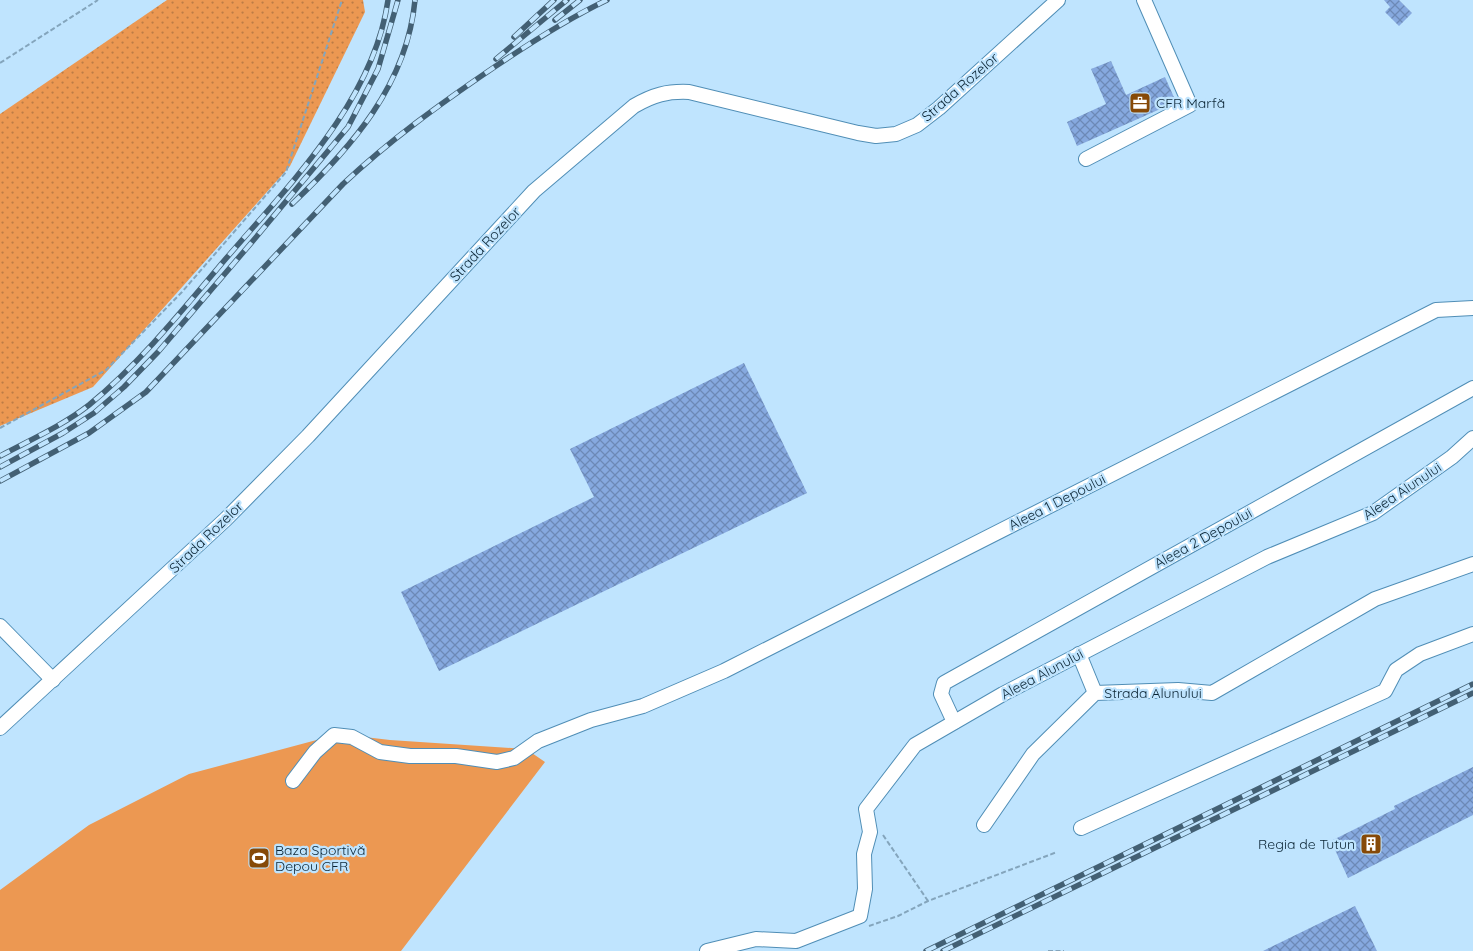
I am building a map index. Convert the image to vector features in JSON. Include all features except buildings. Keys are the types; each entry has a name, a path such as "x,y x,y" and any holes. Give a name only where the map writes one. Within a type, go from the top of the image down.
{"street":[{"name":"Strada Rozelor","path":"0,728 226,519 308,436 534,191 634,106 651,96 669,92 689,92 858,133 876,136 896,134 917,125 939,108 1058,0"},
{"path":"1086,159 1190,105 1144,0"},
{"name":"Aleea 1 Depoului","path":"293,781 315,752 334,735 352,737 380,752 410,756 456,756 497,762 514,758 538,741 591,720 643,706 715,675 1436,310 1473,308"},
{"name":"Aleea 2 Depoului","path":"954,722 941,694 944,683 1473,388"},
{"name":"Aleea Alunului","path":"707,951 756,940 796,941 860,916 865,889 864,854 870,832 866,809 915,745 1079,654 1267,557 1373,514 1452,457 1473,438"},
{"name":"Strada Alunului","path":"984,825 1033,754 1096,693 1178,690 1212,693 1375,599 1473,564"},
{"path":"0,626 53,680"},
{"path":"1081,828 1385,691 1396,670 1420,654 1473,634"},
{"path":"1079,654 1096,693"}],"path":[{"path":"0,63 98,0"},
{"path":"0,428 106,370 182,292 286,172 342,0"},
{"path":"870,832 883,835 928,901"},
{"path":"862,929 898,916 928,901 1058,852"},
{"path":"1048,951 1064,951"}],"shaded area":[{"path":"167,0 363,0 365,12 290,166 93,387 0,426 0,114"},
{"name":"Baza Sportivă Depou CFR","path":"339,734 390,740 526,749 545,762 401,951 0,951 0,890 89,825 189,774"}],"railway":[{"path":"0,456 68,420 107,389 159,337 274,204 300,173 347,108 365,73 380,37 388,0"},
{"path":"0,467 63,433 94,413 124,387 158,352 252,242 348,127 378,69 398,0"},
{"path":"292,204 335,160 373,113 401,60 410,31 415,0"},
{"path":"514,37 554,0"},
{"path":"496,59 567,0"},
{"path":"555,20 580,0"},
{"path":"0,481 89,433 146,392 343,184 397,137 454,95 521,50 563,23 607,0"},
{"path":"926,951 1473,684"},
{"path":"943,951 1473,693"}],"place":[{"name":"CFR Marfă","path":"1140,103"},
{"name":"Regia de Tutun","path":"1371,844"},
{"name":"Baza Sportivă Depou CFR","path":"259,858"}]}
